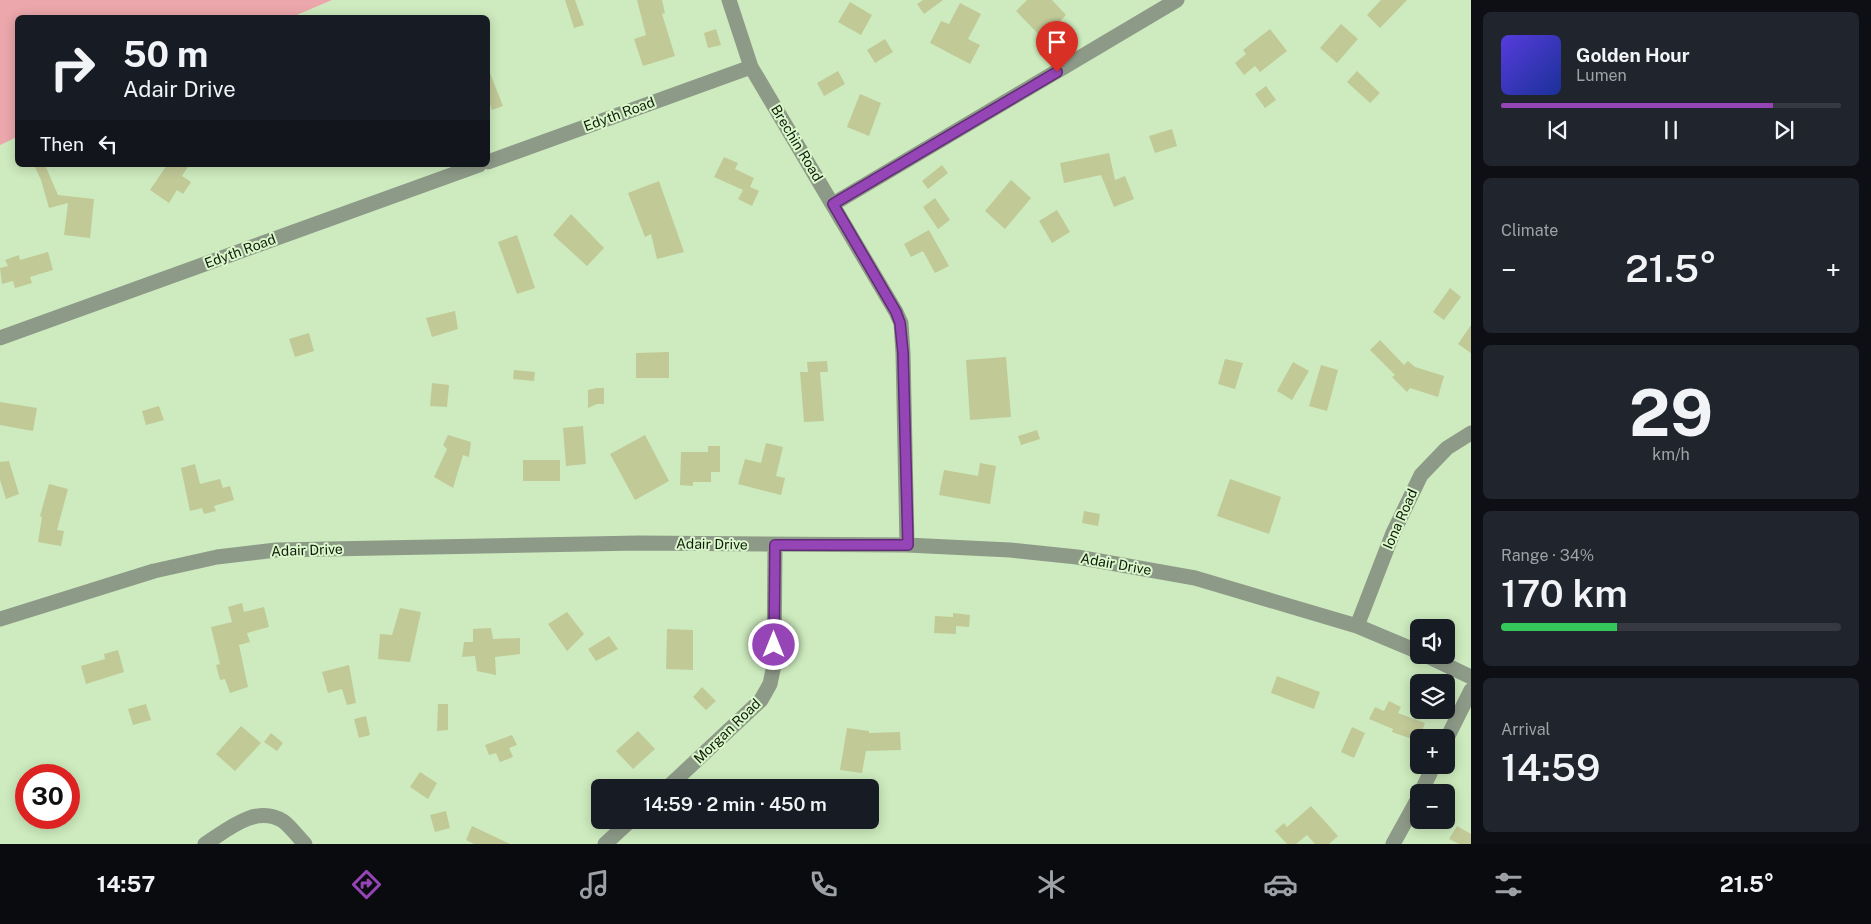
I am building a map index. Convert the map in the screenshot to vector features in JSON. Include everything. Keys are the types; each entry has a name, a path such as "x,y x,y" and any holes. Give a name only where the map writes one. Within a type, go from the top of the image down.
{"street":[{"name":"Brechin Road","path":"729,0 751,67 881,282 900,323 903,353 908,545"},
{"path":"833,204 1177,0"},
{"name":"Edyth Road","path":"490,161 751,67"},
{"name":"Edyth Road","path":"0,338 473,167"},
{"name":"Iona Road","path":"1357,626 1393,533 1420,475 1446,448 1471,433"},
{"name":"Adair Drive","path":"0,619 154,570 217,557 276,550 639,543 908,545 1010,550 1077,557 1196,578 1357,626 1410,648"},
{"name":"Morgan Road","path":"677,779 761,700 770,684 774,665 775,545"},
{"path":"1444,664 1471,677"},
{"path":"1452,729 1471,690"},
{"path":"1393,844 1410,813"},
{"path":"205,844 242,821 266,815 284,822 305,844"},
{"path":"605,844 621,829"}],"shaded area":[{"path":"0,0 332,0 297,15 15,15 15,138 0,145"}],"building":[{"path":"565,0 575,0 584,25 574,28"},
{"path":"637,0 662,0 665,13 662,14 675,56 643,66 634,39 646,35"},
{"path":"923,0 943,0 924,14 917,4"},
{"path":"1027,0 1052,0 1066,15 1043,39 1016,11"},
{"path":"1381,0 1407,0 1380,28 1367,15"},
{"path":"850,2 872,15 861,35 838,22"},
{"path":"960,3 981,14 968,39 980,45 970,64 930,43 941,21 949,24"},
{"path":"1341,24 1358,39 1337,63 1320,48"},
{"path":"716,29 721,45 708,48 704,33"},
{"path":"1270,29 1287,51 1260,72 1255,66 1244,75 1235,63 1246,54 1243,50"},
{"path":"885,39 893,52 875,63 867,50"},
{"path":"838,71 845,84 824,96 817,83"},
{"path":"1357,71 1380,93 1370,103 1347,82"},
{"path":"490,73 503,106 492,110 490,104"},
{"path":"1266,86 1276,100 1265,108 1255,94"},
{"path":"860,94 881,103 869,136 847,127"},
{"path":"1172,129 1177,146 1155,153 1149,136"},
{"path":"1109,153 1115,180 1125,176 1134,199 1114,207 1101,175 1064,183 1060,163"},
{"path":"724,157 738,163 735,169 754,178 750,187 759,191 752,206 738,199 743,190 714,177"},
{"path":"942,165 948,173 928,189 922,181"},
{"path":"35,167 46,167 58,195 94,199 90,238 64,235 68,203 49,208 41,180"},
{"path":"166,167 188,167 182,176 191,182 183,194 177,190 169,203 150,190"},
{"path":"1011,180 1031,198 1005,229 985,211"},
{"path":"659,181 684,252 657,259 651,234 645,237 628,193"},
{"path":"935,198 950,220 938,229 923,207"},
{"path":"1057,210 1070,232 1052,243 1039,221"},
{"path":"571,214 604,248 587,266 553,235"},
{"path":"929,230 949,266 935,273 923,251 911,257 904,244"},
{"path":"517,235 535,288 517,294 498,242"},
{"path":"48,252 53,270 30,277 32,283 15,288 13,281 2,284 0,268 8,266 5,260 19,255 20,260"},
{"path":"1450,288 1461,297 1444,320 1433,312"},
{"path":"455,311 458,329 432,337 426,318"},
{"path":"1471,325 1471,353 1458,344"},
{"path":"309,333 314,351 295,357 289,339"},
{"path":"1380,340 1404,365 1408,361 1415,367 1444,376 1438,397 1410,388 1407,392 1392,377 1395,375 1370,350"},
{"path":"669,352 669,378 636,378 636,353"},
{"path":"1006,357 1011,417 970,420 966,360"},
{"path":"1225,359 1243,363 1235,389 1218,384"},
{"path":"827,361 828,372 820,372 824,421 804,422 800,372 808,372 807,362"},
{"path":"1293,362 1309,371 1292,400 1277,391"},
{"path":"1321,365 1338,370 1327,411 1309,406"},
{"path":"514,370 535,372 534,381 513,379"},
{"path":"432,383 449,385 447,407 430,406"},
{"path":"604,388 604,404 597,404 588,408 588,390"},
{"path":"0,402 37,408 33,431 0,425"},
{"path":"159,406 164,420 146,425 142,411"},
{"path":"583,426 586,464 566,466 563,428"},
{"path":"1037,430 1040,439 1021,445 1018,436"},
{"path":"448,435 471,442 469,457 463,455 453,488 434,477 447,449 443,445"},
{"path":"645,435 669,481 635,500 610,454"},
{"path":"766,443 783,447 776,476 785,478 781,495 738,484 745,459 761,463"},
{"path":"708,446 720,446 720,472 711,472 711,482 693,482 693,486 680,485 681,452 708,452"},
{"path":"523,460 560,460 560,481 523,481"},
{"path":"9,461 19,494 6,499 0,480 0,462"},
{"path":"980,463 996,466 990,504 939,495 944,470 978,476"},
{"path":"195,464 200,484 220,479 223,488 230,486 234,500 214,506 216,511 204,514 202,508 190,511 181,468"},
{"path":"1230,479 1281,497 1269,534 1217,516"},
{"path":"49,484 68,489 57,530 64,531 61,546 38,542 42,517 40,516"},
{"path":"1084,511 1100,514 1098,526 1082,523"},
{"path":"242,603 244,612 264,607 269,627 247,633 250,642 239,645 248,687 230,693 225,679 220,680 216,665 220,664 211,627 232,622 228,607"},
{"path":"400,608 421,612 410,662 378,659 380,634 392,635"},
{"path":"567,612 584,634 567,651 548,624"},
{"path":"953,613 970,615 969,627 956,626 956,634 934,633 935,616 953,617"},
{"path":"491,628 493,639 520,638 520,654 495,657 496,675 477,671 475,656 462,657 464,642 473,642 473,629"},
{"path":"667,629 693,630 693,670 666,669"},
{"path":"609,636 618,649 596,661 588,649"},
{"path":"118,650 124,672 86,684 81,666 105,659 104,654"},
{"path":"349,665 356,703 347,705 342,689 328,693 322,672"},
{"path":"1277,676 1320,692 1314,709 1271,693"},
{"path":"702,687 716,701 706,710 693,697"},
{"path":"1389,701 1401,707 1398,713 1425,723 1423,729 1410,729 1410,738 1392,732 1393,729 1369,719 1375,707 1384,711"},
{"path":"146,704 151,720 133,725 128,709"},
{"path":"438,704 448,704 448,730 437,731"},
{"path":"366,716 370,735 359,738 354,719"},
{"path":"241,726 261,743 235,771 216,754"},
{"path":"1352,727 1365,733 1354,758 1341,752"},
{"path":"847,728 869,731 869,733 900,732 901,750 866,751 862,773 840,770"},
{"path":"638,731 655,749 633,769 616,751"},
{"path":"271,733 283,743 277,751 264,742"},
{"path":"512,735 517,745 509,748 513,757 500,762 496,753 489,755 485,745"},
{"path":"420,772 437,783 428,799 410,787"},
{"path":"1311,806 1338,836 1329,844 1315,844 1307,835 1296,844 1287,844 1275,831 1284,823 1287,827"},
{"path":"446,811 450,828 435,832 430,815"},
{"path":"472,826 510,844 474,844 466,840"},
{"path":"1457,826 1471,834 1471,844 1459,844 1449,839"}],"route":[{"path":"774,645 775,545 908,545 903,353 900,323 881,282 833,204 1057,72"}]}
